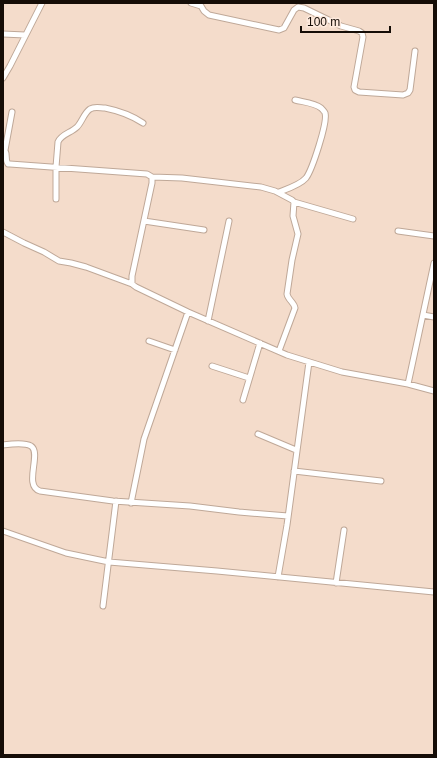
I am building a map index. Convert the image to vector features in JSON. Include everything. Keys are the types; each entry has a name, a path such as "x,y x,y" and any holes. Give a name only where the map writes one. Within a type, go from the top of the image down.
{"street":[{"path":"3,78 42,3"},
{"path":"191,3 201,6 209,15 279,30 284,28 294,10 298,7 304,8 340,26 359,31 363,36 354,87 359,92 403,95 408,94 410,90 415,51"},
{"path":"3,34 25,35"},
{"path":"279,192 300,183 309,174 318,149 325,119 325,113 322,108 295,100"},
{"path":"56,199 56,168 59,139 76,128 91,108 96,107 122,112 143,123"},
{"path":"12,112 4,150 6,152 6,161 8,164 147,174 152,177 182,178 261,187 279,192 294,202 353,219"},
{"path":"132,284 132,276 152,177"},
{"path":"279,351 295,308 295,305 287,294 298,234 293,216 294,202"},
{"path":"144,221 204,230"},
{"path":"208,321 229,221"},
{"path":"398,231 434,236"},
{"path":"3,232 59,261 86,267 132,284 208,321 309,362 342,372 434,390"},
{"path":"408,384 434,263"},
{"path":"131,503 144,439 188,312"},
{"path":"423,315 434,317"},
{"path":"149,341 175,350"},
{"path":"242,400 260,343"},
{"path":"278,577 309,362"},
{"path":"212,366 249,378"},
{"path":"258,434 296,450"},
{"path":"3,445 21,444 32,447 34,452 33,480 36,490 131,503 190,506 288,516"},
{"path":"294,471 381,482"},
{"path":"103,606 116,501"},
{"path":"336,583 344,530"},
{"path":"3,531 66,553 109,562 434,592"}]}
